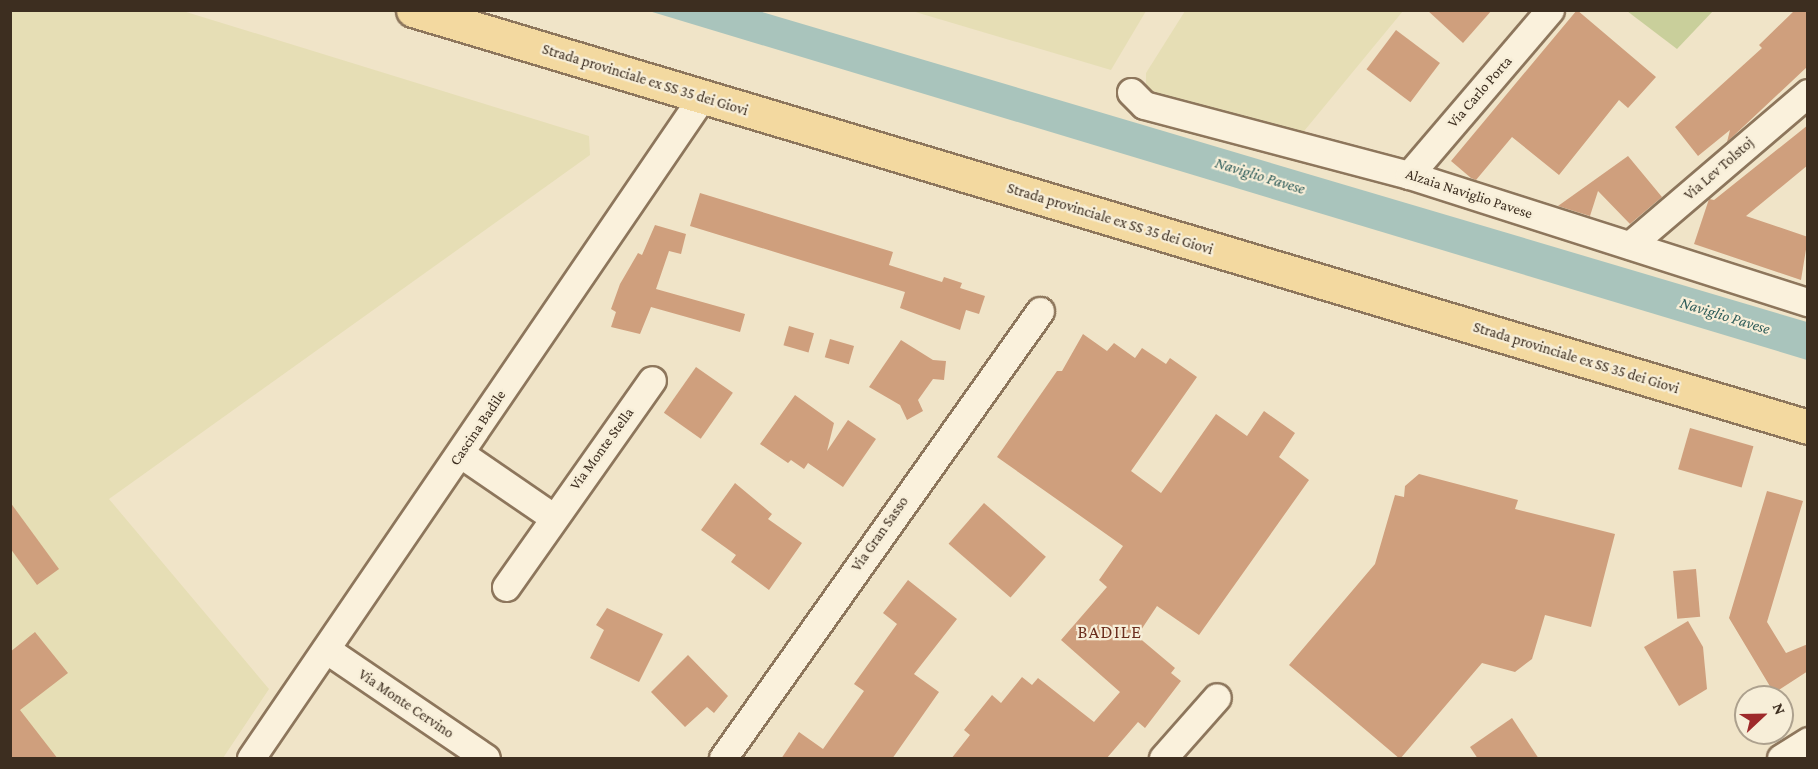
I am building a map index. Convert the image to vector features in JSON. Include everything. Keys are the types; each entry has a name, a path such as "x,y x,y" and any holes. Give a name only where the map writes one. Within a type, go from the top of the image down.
{"main road":[{"name":"Strada provinciale ex SS 35 dei Giovi","path":"413,10 1808,427"}],"street":[{"name":"Via Carlo Porta","path":"1409,174 1550,10"},
{"name":"Alzaia Naviglio Pavese","path":"1131,92 1144,105 1409,174 1808,302"},
{"name":"Via Lev Tolstoj","path":"1630,245 1808,93"},
{"name":"Cascina Badile","path":"251,759 702,97"},
{"name":"Via Gran Sasso","path":"723,759 1040,311"},
{"name":"Via Monte Stella","path":"506,587 652,380"},
{"path":"460,454 553,518"},
{"name":"Via Monte Cervino","path":"327,650 486,759"},
{"path":"1162,759 1217,697"},
{"path":"1781,759 1808,741"}],"shaded area":[{"path":"1146,10 1111,70 912,11"},
{"path":"10,11 183,11 589,136 590,155 109,499 269,689 223,758 11,758"},
{"path":"1185,11 1403,11 1300,136 1146,93 1146,73"}],"green space":[{"path":"1627,11 1713,11 1677,49"}],"water":[{"name":"Naviglio Pavese","path":"649,11 759,11 1807,322 1807,360"}],"building":[{"path":"1427,10 1492,10 1463,43"},
{"path":"1577,10 1656,77 1628,108 1619,100 1559,175 1512,137 1476,180 1471,178 1451,161"},
{"path":"1795,10 1808,10 1808,66 1727,142 1730,130 1698,156 1675,127 1762,48 1759,45"},
{"path":"1396,30 1440,63 1410,102 1367,69"},
{"path":"1808,125 1808,165 1746,216 1808,237 1801,280 1694,244 1709,199 1714,200"},
{"path":"1628,156 1662,197 1630,224 1598,191 1590,216 1558,206"},
{"path":"700,193 893,252 889,265 942,282 944,277 962,283 960,288 985,296 979,314 966,310 960,330 900,308 905,292 690,226"},
{"path":"655,225 686,234 681,254 669,251 656,289 745,314 740,332 651,307 640,334 611,327 616,312 611,309 620,284 638,253 642,255"},
{"path":"789,326 814,333 808,352 783,345"},
{"path":"1083,334 1107,351 1114,343 1135,358 1142,348 1166,364 1170,358 1197,377 1131,471 1161,493 1216,414 1247,436 1264,411 1295,433 1279,457 1309,480 1199,635 1157,606 1137,636 1175,668 1171,673 1181,681 1145,728 1138,722 1106,759 951,759 970,735 964,730 992,695 1001,703 1022,677 1032,685 1038,678 1094,722 1120,692 1061,640 1107,587 1099,580 1123,546 997,457 1057,371 1062,371"},
{"path":"830,339 854,346 849,364 825,357"},
{"path":"901,340 933,360 946,361 944,380 933,379 918,400 923,411 907,420 900,405 869,387"},
{"path":"696,367 733,393 701,439 664,413"},
{"path":"795,395 834,423 827,451 848,420 876,439 843,487 808,463 804,469 791,460 788,463 760,444"},
{"path":"1690,428 1753,446 1742,488 1678,469"},
{"path":"1419,474 1518,500 1515,509 1615,534 1591,627 1545,615 1532,659 1515,672 1482,663 1400,759 1289,665 1375,564 1395,495 1404,497 1405,486"},
{"path":"735,483 772,514 768,519 802,543 769,590 731,562 736,555 701,530"},
{"path":"1767,491 1803,501 1767,622 1786,653 1808,644 1808,671 1786,685 1769,685 1729,618"},
{"path":"10,502 59,569 37,585 10,548"},
{"path":"984,503 1046,557 1010,598 949,544"},
{"path":"1696,569 1700,617 1677,619 1673,571"},
{"path":"908,580 957,619 914,674 939,692 892,759 781,759 799,732 823,749 864,691 854,684 897,624 883,613"},
{"path":"607,608 663,634 639,682 590,658 604,630 596,625"},
{"path":"1688,621 1703,647 1707,689 1679,706 1644,647"},
{"path":"35,632 68,673 20,710 58,759 10,759 10,652"},
{"path":"688,655 728,696 714,713 707,707 685,727 651,692"},
{"path":"1512,718 1539,759 1478,759 1470,747"}],"district":[{"name":"BADILE","path":"1110,632"}]}
